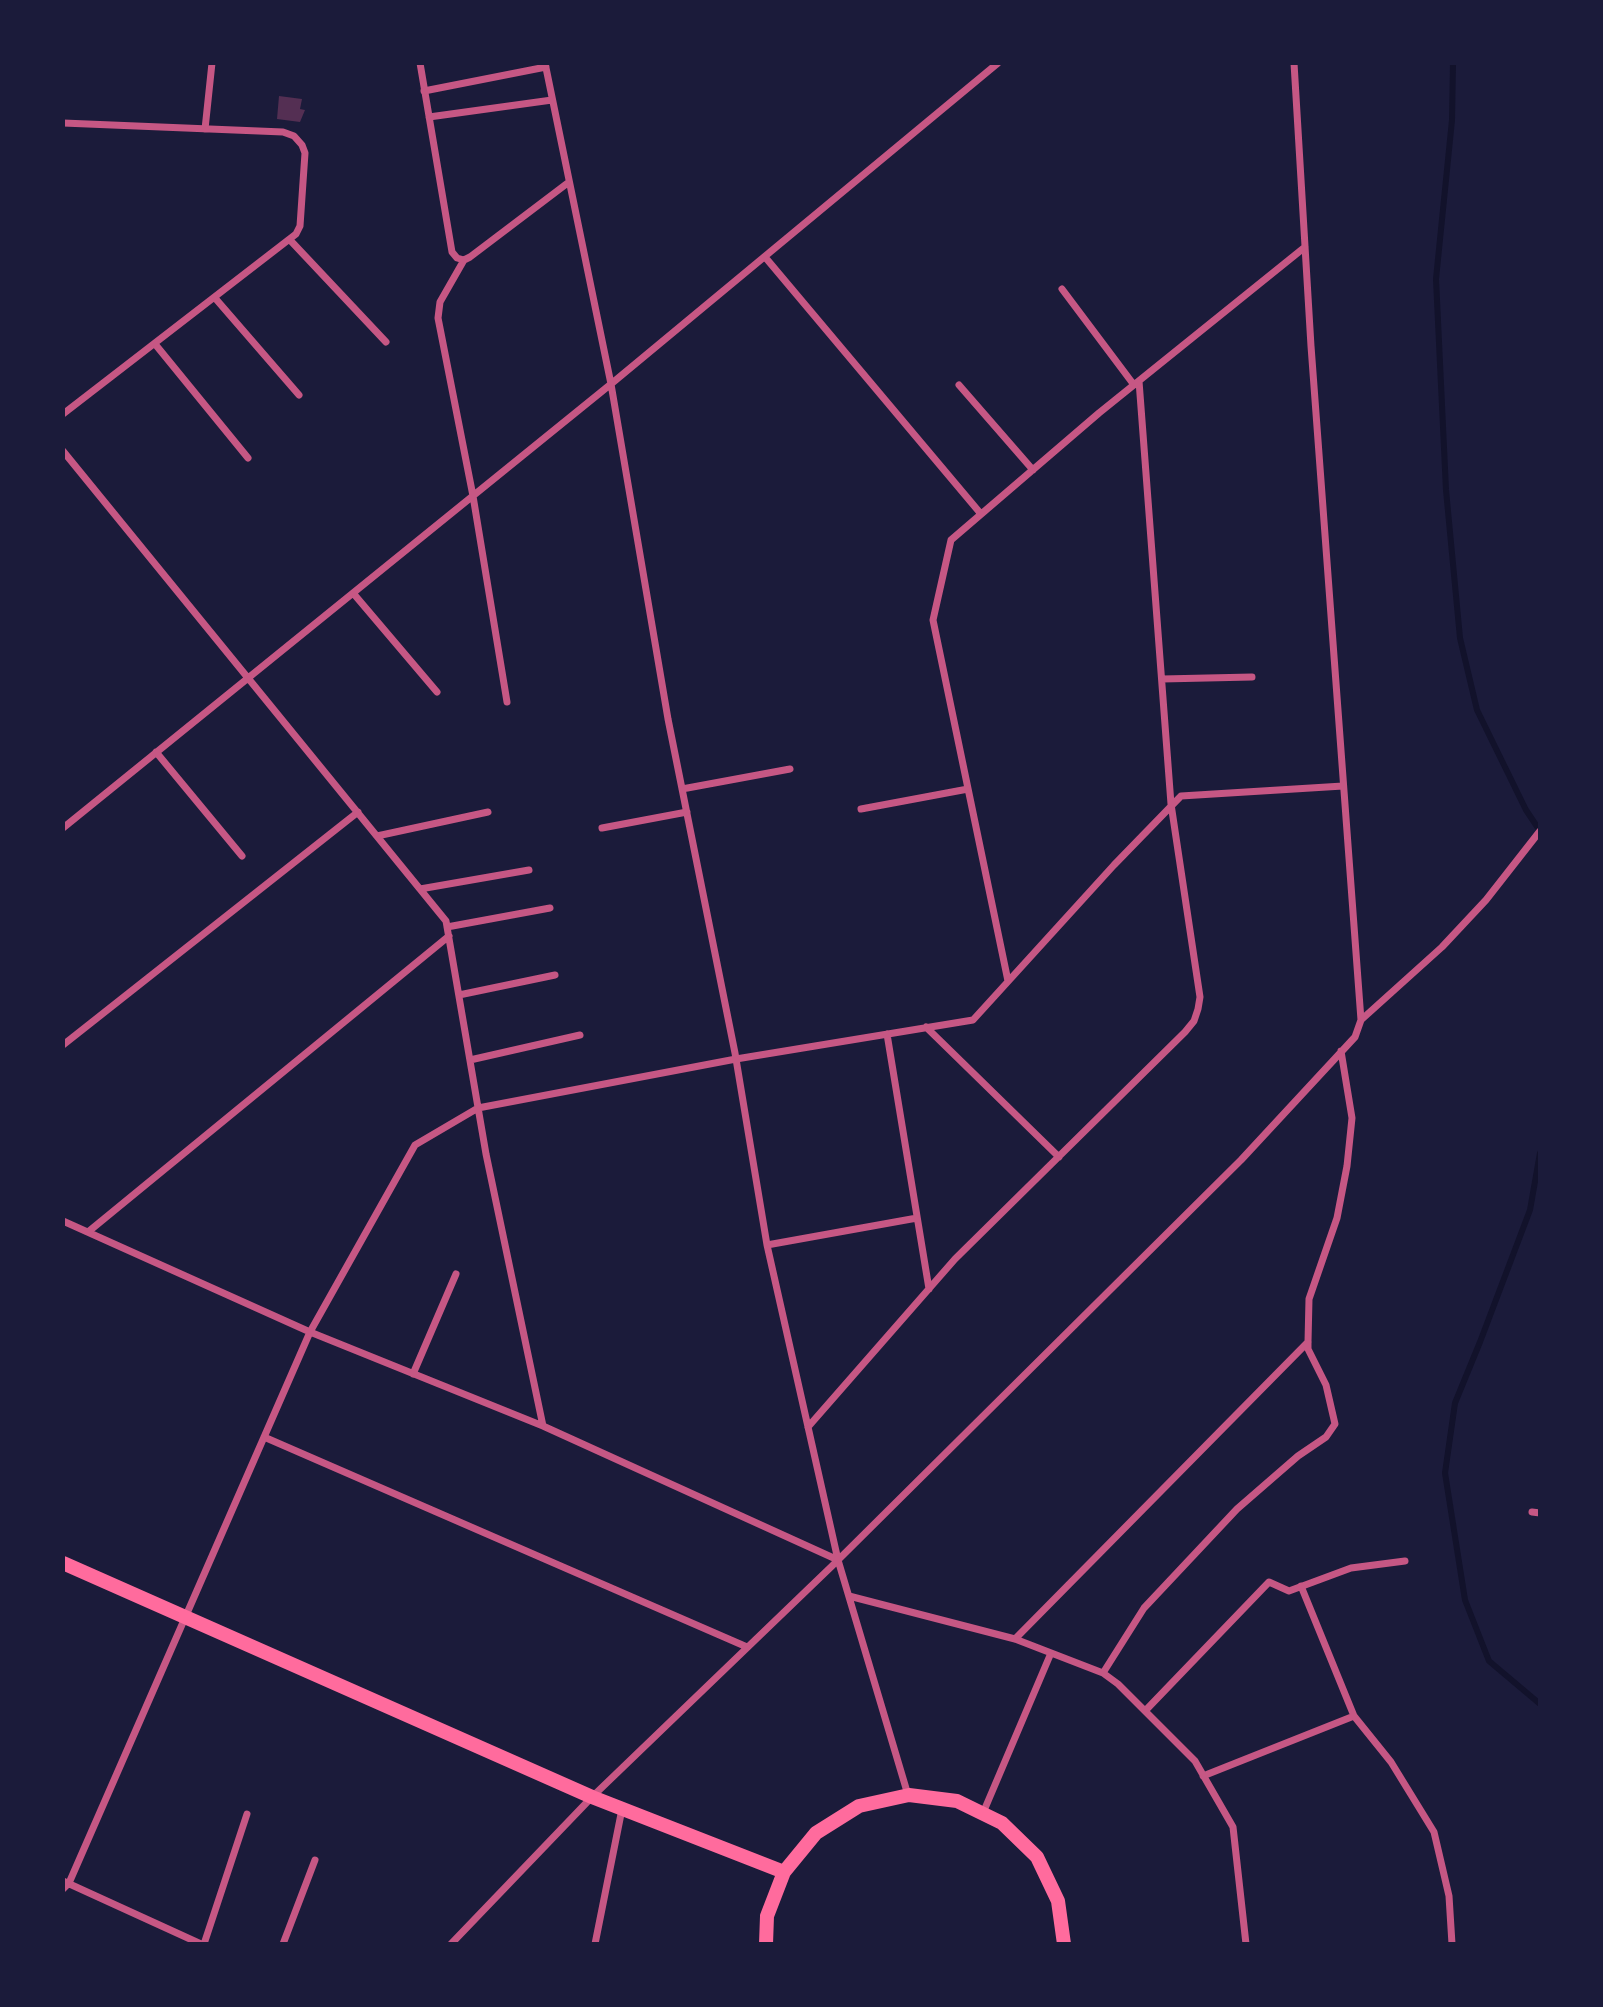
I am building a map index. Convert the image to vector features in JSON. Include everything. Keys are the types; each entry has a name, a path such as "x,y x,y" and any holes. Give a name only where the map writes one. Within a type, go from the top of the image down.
{"main road":[{"path":"63,1563 592,1797 784,1872"},
{"path":"766,1944 767,1916 784,1872 816,1833 859,1806 909,1796 957,1801 1002,1823 1037,1857 1058,1900 1064,1944"}],"street":[{"path":"205,129 212,63"},
{"path":"420,63 452,251 457,258 464,260"},
{"path":"63,828 611,384 998,63"},
{"path":"451,1944 592,1797 838,1560 1241,1160 1355,1037 1361,1020 1294,63"},
{"path":"424,91 545,65 611,384 668,719 736,1059 767,1245 838,1560 909,1796"},
{"path":"429,117 552,100"},
{"path":"63,123 283,132 294,136 305,153 300,226 290,240 63,414"},
{"path":"507,702 473,496 438,318 440,302 464,260 569,182"},
{"path":"290,240 386,342"},
{"path":"1007,981 933,620 951,540 1137,383 1305,247"},
{"path":"765,257 981,514"},
{"path":"808,1427 956,1259 1185,1032 1194,1021 1198,1009 1200,997 1171,804 1137,383 1062,289"},
{"path":"215,298 299,395"},
{"path":"155,344 248,457"},
{"path":"959,385 1033,470"},
{"path":"63,451 446,921 478,1108 543,1426"},
{"path":"353,593 437,692"},
{"path":"1162,680 1252,677"},
{"path":"156,752 242,856"},
{"path":"682,789 790,769"},
{"path":"247,1814 203,1944 65,1884 310,1332 415,1145 478,1108 736,1059 973,1020 1181,796 1343,786"},
{"path":"861,809 968,789"},
{"path":"63,1045 358,812"},
{"path":"377,836 488,812"},
{"path":"602,828 687,812"},
{"path":"1361,1020 1442,947 1486,900 1540,831"},
{"path":"420,889 529,870"},
{"path":"447,927 550,908"},
{"path":"89,1232 449,936"},
{"path":"459,995 555,975"},
{"path":"926,1027 1059,1157"},
{"path":"887,1034 929,1289"},
{"path":"470,1060 580,1035"},
{"path":"1103,1673 1153,1598 1237,1509 1298,1456 1326,1437 1335,1424 1326,1385 1308,1349 1308,1342 1309,1299 1337,1219 1348,1154 1352,1118 1341,1051"},
{"path":"767,1245 917,1219"},
{"path":"63,1222 310,1332 543,1426 838,1560"},
{"path":"413,1374 456,1274"},
{"path":"1015,1639 1308,1342"},
{"path":"264,1437 747,1647"},
{"path":"1145,1711 1269,1582 1289,1591 1351,1568 1405,1561"},
{"path":"1301,1586 1354,1716 1391,1762 1434,1832 1449,1896 1451,1944"},
{"path":"849,1596 1015,1639 1103,1673 1118,1684 1195,1761 1233,1828 1246,1944"},
{"path":"983,1813 1051,1653"},
{"path":"1203,1776 1354,1716"},
{"path":"596,1944 622,1809"},
{"path":"282,1944 315,1860"}],"building":[{"path":"279,96 302,99 300,109 305,110 300,122 277,119"}],"waterway":[{"path":"1453,63 1452,120 1436,279 1446,490 1460,638 1477,710 1526,810 1540,831"},
{"path":"1540,1153 1530,1210 1455,1403 1445,1473 1465,1600 1489,1661 1540,1704"}]}
